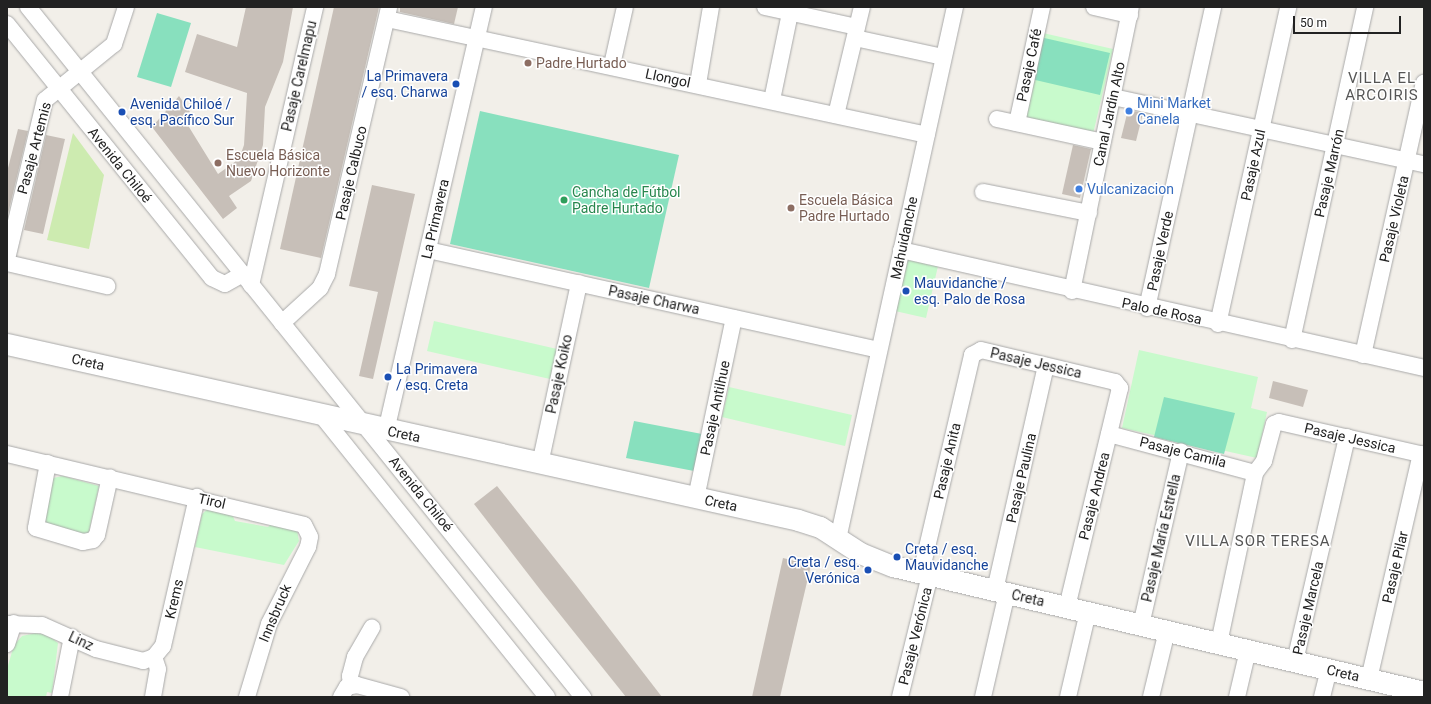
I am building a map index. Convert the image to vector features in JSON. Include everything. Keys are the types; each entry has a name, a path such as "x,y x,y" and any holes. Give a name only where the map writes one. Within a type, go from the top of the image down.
{"street":[{"name":"Pasaje Artemis","path":"7,259 42,108 46,98 114,44 126,7"},
{"name":"Pasaje Carelmapu","path":"247,279 315,7"},
{"name":"La Primavera","path":"386,431 484,7"},
{"path":"612,65 624,7"},
{"path":"698,84 708,7"},
{"path":"765,7 944,57"},
{"path":"836,115 862,7"},
{"name":"Mahuidanche","path":"838,538 955,7"},
{"name":"Pasaje Café","path":"1016,123 1042,7"},
{"path":"1094,7 1130,11"},
{"name":"Pasaje Verde","path":"1147,308 1213,7"},
{"name":"Pasaje Azul","path":"1218,324 1288,7"},
{"name":"Pasaje Marrón","path":"1292,340 1365,7"},
{"name":"Avenida Chiloé","path":"34,10 79,71 583,697"},
{"name":"Canal Jardin Alto","path":"1072,291 1130,11"},
{"name":"Llongol","path":"388,13 460,37 478,36 926,135"},
{"name":"Pasaje Calbuco","path":"282,323 320,288 327,274 388,13"},
{"path":"772,100 790,13"},
{"name":"Avenida Chiloé","path":"7,24 212,278 225,284 247,279"},
{"name":"Pasaje Violeta","path":"1364,355 1424,83"},
{"path":"1113,97 1424,164"},
{"path":"998,119 1103,142"},
{"path":"983,192 1089,213"},
{"name":"Pasaje Charwa","path":"428,250 879,350"},
{"name":"Palo de Rosa","path":"901,250 1147,308 1424,368"},
{"path":"7,263 107,286"},
{"name":"Pasaje Koiko","path":"540,464 579,283"},
{"name":"Pasaje Antilhue","path":"696,498 734,318"},
{"name":"Creta","path":"7,344 386,431 809,523 838,538 869,558 925,574 1329,669 1411,692"},
{"name":"Pasaje Jessica","path":"976,350 1119,385"},
{"name":"Pasaje Anita","path":"925,574 976,350"},
{"name":"Pasaje Paulina","path":"983,697 1001,592 1046,366"},
{"name":"Pasaje Andrea","path":"1067,607 1109,434 1119,385"},
{"name":"Avenida Chiloé","path":"322,416 547,697"},
{"name":"Pasaje Jessica","path":"1256,473 1263,464 1276,422 1423,455"},
{"name":"Pasaje Camila","path":"1109,434 1256,473"},
{"name":"Pasaje Marcela","path":"1295,661 1347,437"},
{"name":"Pasaje María Estrella","path":"1141,625 1181,452"},
{"name":"Tirol","path":"7,454 296,521 309,533"},
{"name":"Pasaje Pilar","path":"1369,679 1423,455"},
{"path":"48,463 36,528 83,542 93,540 97,535 110,477"},
{"path":"1219,643 1256,473"},
{"name":"Krems","path":"154,657 163,646 197,497"},
{"name":"Innsbruck","path":"247,697 261,644 308,547 309,533"},
{"name":"Pasaje Verónica","path":"900,697 925,574"},
{"path":"1068,697 1088,612"},
{"path":"7,644 10,624"},
{"name":"Linz","path":"10,624 42,625 88,646 138,660 154,657"},
{"path":"372,627 354,657 346,691 401,697"},
{"path":"1152,697 1167,631"},
{"path":"60,697 72,638"},
{"path":"1237,697 1248,650"},
{"path":"152,697 158,669 154,657"},
{"path":"1322,697 1329,669"}],"green space":[{"path":"157,13 191,23 171,87 137,77"},
{"path":"1043,33 1113,49 1093,134 1022,119"},
{"path":"1040,37 1110,53 1100,95 1031,79"},
{"name":"Cancha de Fútbol Padre Hurtado","path":"480,111 679,155 649,288 450,244"},
{"path":"73,133 104,175 89,249 47,240"},
{"path":"906,259 938,266 926,318 895,311"},
{"path":"434,321 557,349 550,379 427,351"},
{"path":"1139,350 1258,377 1251,408 1267,412 1257,458 1122,428"},
{"path":"729,387 852,415 845,446 722,417"},
{"path":"1164,397 1235,413 1224,454 1154,437"},
{"path":"634,421 702,434 694,471 626,458"},
{"path":"63,476 99,486 88,536 44,526 53,478"},
{"path":"209,508 231,512 235,521 268,527 273,522 297,530 299,541 284,565 195,547 202,514"},
{"path":"36,633 48,635 58,643 52,693 47,692 46,697 7,697 7,669 14,645 22,636"}],"building":[{"path":"246,7 293,7 283,62 265,107 263,145 251,181 229,196 237,208 223,219 152,127 179,96 190,112 184,119 218,174 239,159 244,145 247,93 185,72 197,34 237,47"},
{"path":"334,7 379,7 321,258 280,249"},
{"path":"400,7 458,7 454,24 400,12"},
{"path":"1128,110 1143,113 1136,141 1121,138"},
{"path":"18,129 28,131 7,218 7,172"},
{"path":"46,135 65,139 43,234 24,230"},
{"path":"1073,145 1091,149 1080,198 1062,194"},
{"path":"372,185 415,194 373,379 359,376 378,292 349,286"},
{"path":"1273,381 1308,390 1303,407 1269,398"},
{"path":"497,486 662,697 626,697 542,592 474,504"},
{"path":"783,558 811,565 780,697 752,697"}],"place":[{"name":"Padre Hurtado","path":"528,63"},
{"name":"La Primavera / esq. Charwa","path":"456,84"},
{"name":"Mini Market Canela","path":"1129,111"},
{"name":"Avenida Chiloé / esq. Pacífico Sur","path":"122,112"},
{"name":"Escuela Básica Nuevo Horizonte","path":"218,163"},
{"name":"Vulcanizacion","path":"1079,189"},
{"name":"Cancha de Fútbol Padre Hurtado","path":"564,200"},
{"name":"Escuela Básica Padre Hurtado","path":"791,208"},
{"name":"Mauvidanche / esq. Palo de Rosa","path":"906,291"},
{"name":"La Primavera / esq. Creta","path":"388,377"},
{"name":"Creta / esq. Mauvidanche","path":"897,557"},
{"name":"Creta / esq. Verónica","path":"868,570"}],"district":[{"name":"VILLA EL ARCOIRIS","path":"1382,86"},
{"name":"VILLA SOR TERESA","path":"1258,542"}]}
